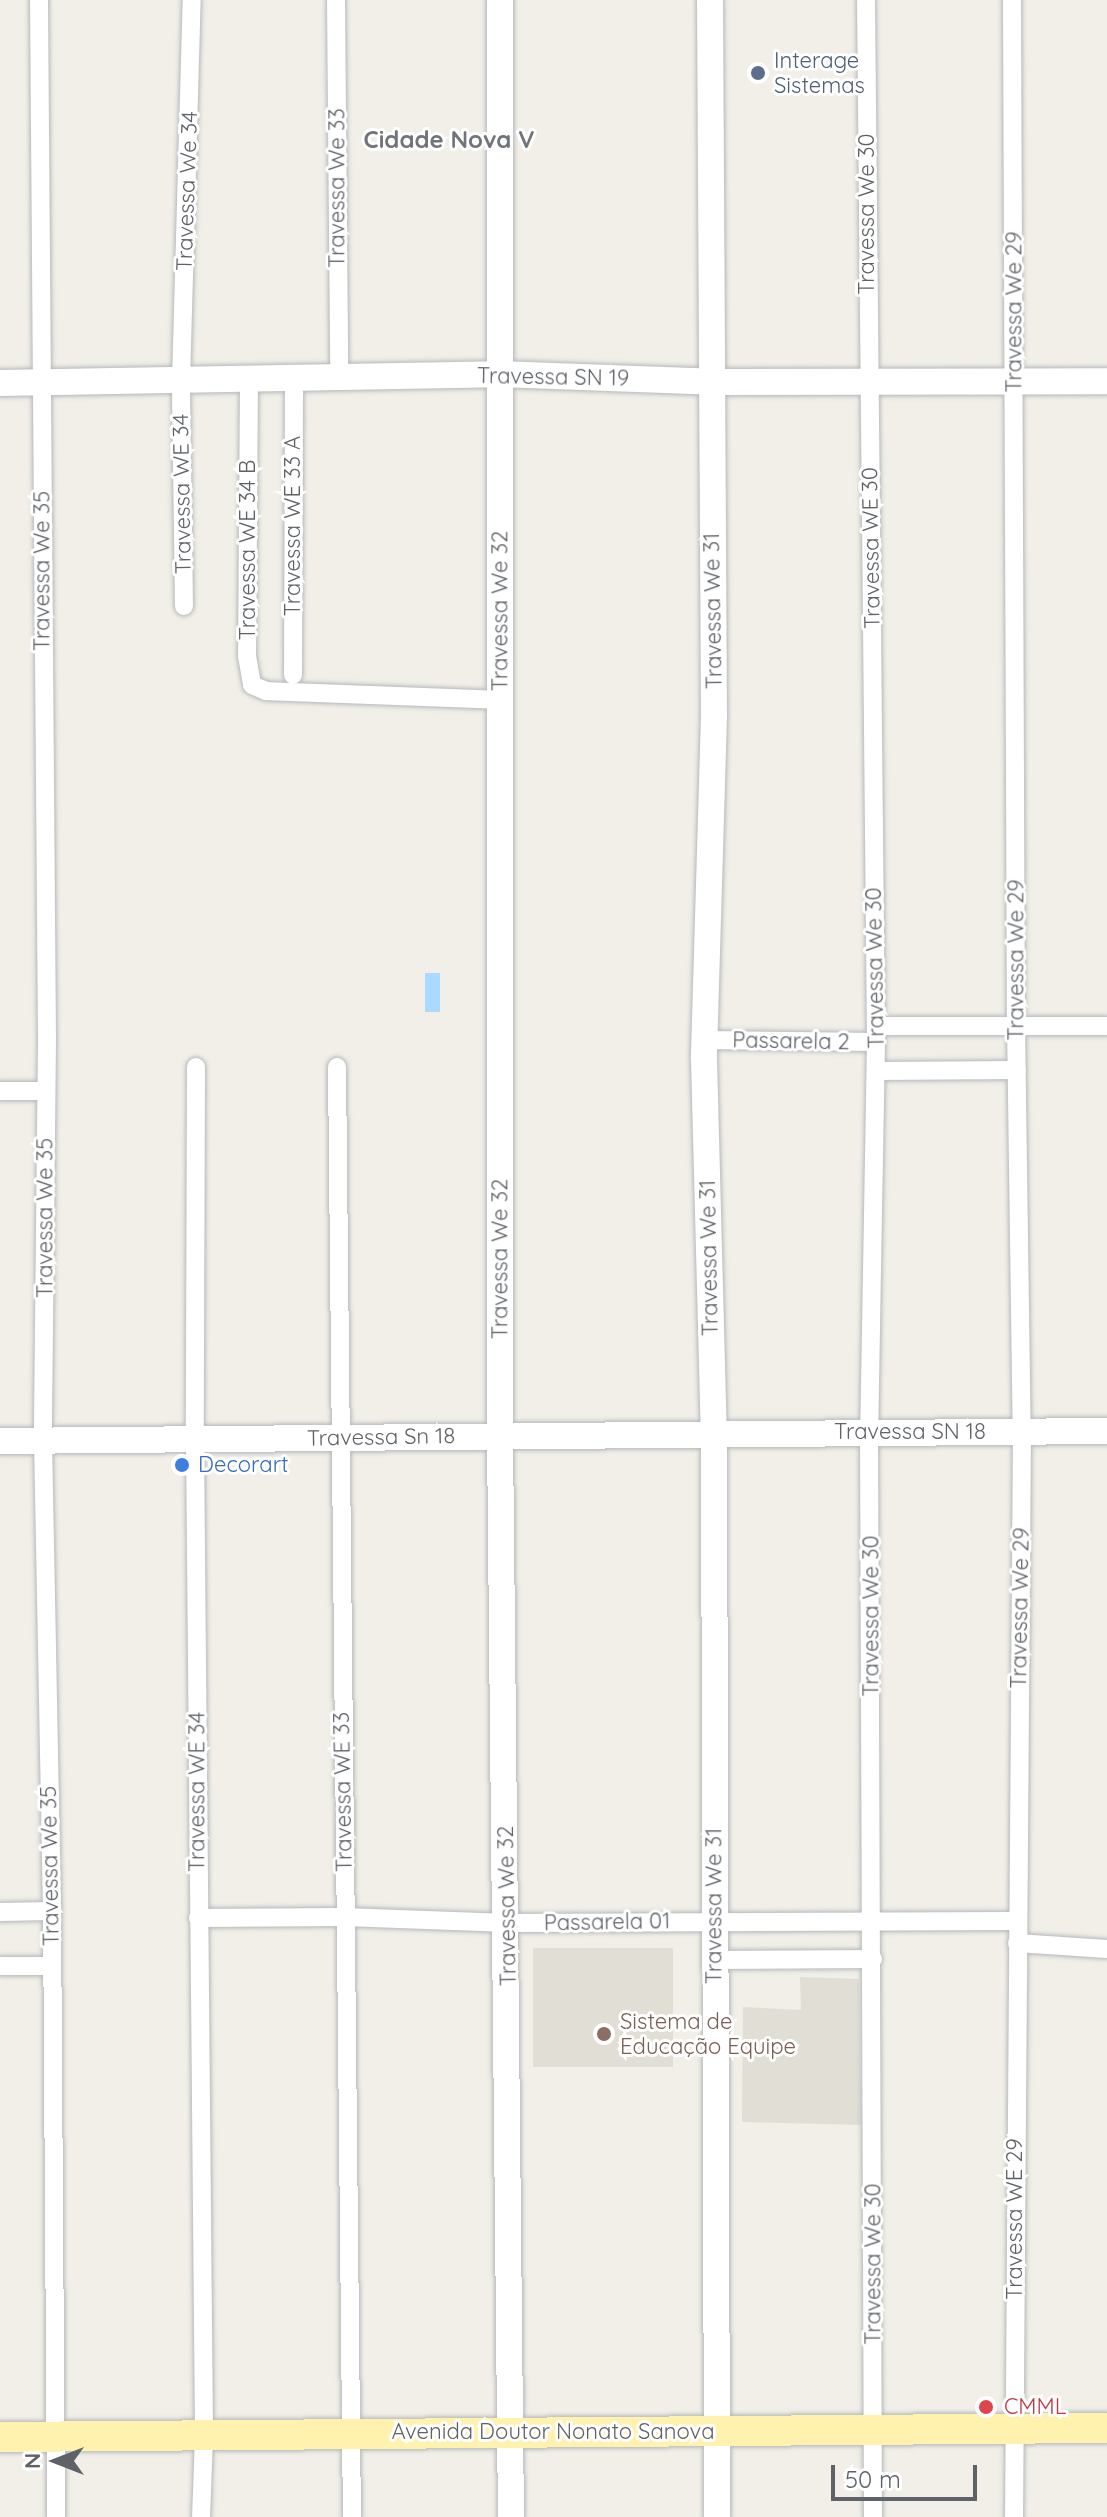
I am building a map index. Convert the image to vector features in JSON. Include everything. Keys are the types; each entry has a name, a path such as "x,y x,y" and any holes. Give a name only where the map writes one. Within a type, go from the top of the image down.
{"main road":[{"name":"Travessa We 32","path":"500,0 500,1435 511,2517"},
{"name":"Travessa We 31","path":"710,0 714,716 706,1040 714,1435 713,1960 717,2517"},
{"name":"Travessa SN 19","path":"0,383 499,374 713,382 1107,381"},
{"name":"Travessa SN 18","path":"714,1435 1107,1431"},
{"name":"Travessa Sn 18","path":"0,1441 195,1442 500,1435 714,1435"},
{"name":"Avenida Doutor Nonato Sanova","path":"0,2437 1107,2428"}],"street":[{"name":"Travessa We 35","path":"39,0 46,1091 43,1440 52,1911 55,2437"},
{"name":"Travessa We 34","path":"181,382 192,0"},
{"name":"Travessa We 33","path":"336,0 339,376"},
{"name":"Travessa We 30","path":"866,0 868,381"},
{"name":"Travessa We 29","path":"1012,0 1016,1023 1022,1431 1016,1921"},
{"name":"Travessa WE 34 B","path":"249,377 248,676 258,690 290,684"},
{"name":"Travessa WE 33 A","path":"290,684 294,377"},
{"name":"Travessa WE 30","path":"868,381 873,715"},
{"name":"Travessa WE 34","path":"181,382 184,606"},
{"path":"290,684 501,700"},
{"name":"Travessa We 30","path":"873,715 876,1071 869,1432 873,2517"},
{"name":"Passarela 2","path":"706,1040 876,1034 1016,1023 1107,1026"},
{"name":"Travessa WE 34","path":"196,1067 195,1442 204,2436 201,2517"},
{"name":"Travessa WE 33","path":"337,1067 352,2517"},
{"name":"Passarela 2","path":"876,1071 1017,1070"},
{"path":"0,1091 46,1091"},
{"path":"0,1912 52,1911"},
{"name":"Passarela 01","path":"198,1918 344,1917 507,1923 873,1919 1016,1921"},
{"name":"Travessa WE 29","path":"1014,2517 1016,1921"},
{"path":"1017,1943 1107,1949"},
{"path":"713,1960 873,1959"},
{"path":"0,1966 51,1966"},
{"path":"55,2437 56,2517"}],"shaded area":[{"name":"Sistema de Educação Equipe","path":"533,1948 673,1948 673,2067 533,2067"},
{"path":"800,1977 859,1979 861,2125 742,2122 743,2007 801,2010"}],"water":[{"path":"425,973 440,973 440,1012 425,1012"}],"place":[{"name":"Interage Sistemas","path":"758,73"},
{"name":"Decorart","path":"182,1465"},
{"name":"Sistema de Educação Equipe","path":"604,2034"},
{"name":"CMML","path":"986,2407"}],"district":[{"name":"Cidade Nova V","path":"449,140"}]}
